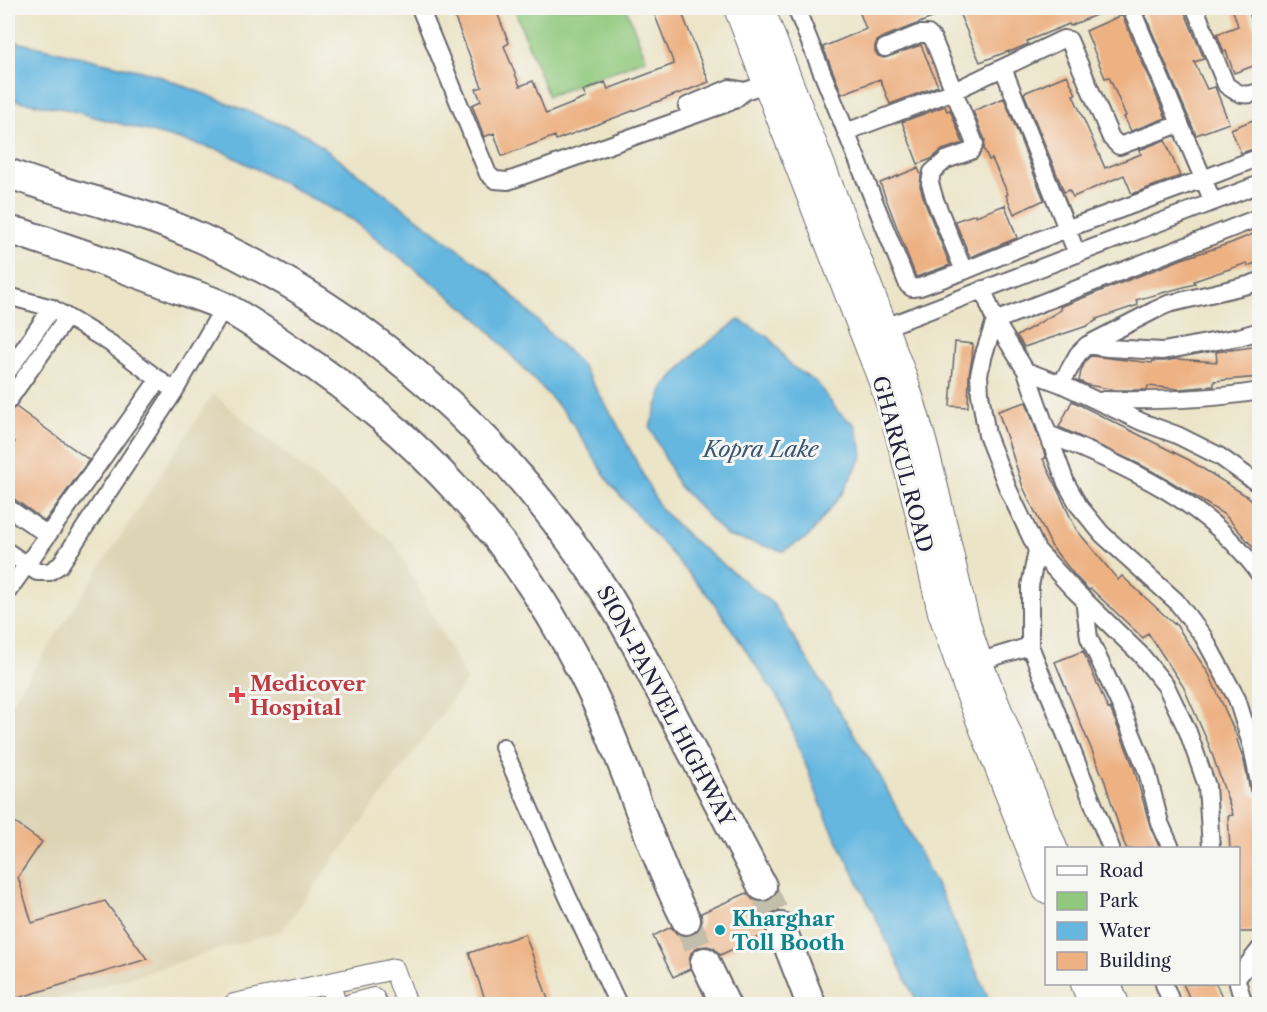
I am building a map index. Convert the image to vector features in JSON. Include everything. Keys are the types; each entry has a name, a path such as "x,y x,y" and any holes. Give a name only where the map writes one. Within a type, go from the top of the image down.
{"highway":[{"name":"SION-PANVEL HIGHWAY","path":"16,179 148,217 258,266 311,296 361,330 409,367 454,407 497,450 536,496 573,544 607,594 640,651 762,886"},
{"path":"12,233 129,269 224,307 329,375 374,410 432,463 492,531 526,576 584,674 629,779 663,871 686,920"},
{"path":"781,927 811,1005"},
{"path":"705,962 725,1005"}],"main road":[{"name":"GHARKUL ROAD","path":"768,12 766,84 873,331 916,414 938,497 962,607 969,665 1045,884"},
{"name":"GHARKUL ROAD","path":"969,665 989,686 1053,847"},
{"path":"1084,985 1092,1005"},
{"path":"1108,985 1116,1005"}],"street":[{"path":"420,8 488,174 495,180 508,181 722,98"},
{"path":"1131,8 1213,202"},
{"path":"1195,8 1226,85 1237,93 1250,95 1260,91"},
{"path":"768,12 846,132 908,285 912,288 964,271 1066,229 1260,157"},
{"path":"885,48 919,34 928,34 933,39 975,144 971,151 946,160 932,172 930,183 964,271"},
{"path":"846,132 954,91 1063,39 1069,40 1111,138 1119,146 1180,124"},
{"path":"1003,68 1077,254"},
{"path":"668,114 722,98 734,100 766,84"},
{"path":"873,331 1260,184"},
{"path":"995,321 1260,217"},
{"path":"1061,384 1078,354 1087,345 1168,304 1260,281"},
{"path":"983,289 995,321 1026,371 1066,483 1079,506 1102,534 1176,601 1203,636 1237,699 1252,747 1260,788"},
{"path":"8,296 60,312 110,343 174,392"},
{"path":"8,552 38,572 49,572 60,565 174,392 224,307"},
{"path":"8,370 60,312"},
{"path":"8,401 60,312"},
{"path":"995,321 980,374 980,394 987,435 1008,489 1037,550 1141,655 1166,686 1188,732 1207,786 1211,847"},
{"path":"1087,345 1163,351 1260,331"},
{"path":"1026,371 1177,435 1220,456 1260,485"},
{"path":"8,591 159,379"},
{"path":"1097,400 1204,399 1260,391"},
{"path":"1048,434 1104,457 1153,482 1189,504 1218,528 1248,558 1260,575"},
{"path":"8,508 48,535"},
{"path":"1037,550 1030,586 1030,646 1110,847"},
{"path":"1084,599 1089,638 1147,771 1160,823 1170,847"},
{"path":"969,665 1030,646"},
{"path":"503,747 618,1005"},
{"path":"1240,975 1260,949"},
{"path":"234,1005 394,969 407,1005"},
{"path":"330,984 336,1005"},
{"path":"1164,985 1172,1005"},
{"path":"1238,985 1244,1005"},
{"path":"351,1005 374,998 376,1005"}],"shaded area":[{"name":"Medicover Hospital","path":"213,394 395,544 467,680 282,930 44,1004 8,1004 8,709"}],"green space":[{"path":"514,8 626,8 646,59 548,96"}],"water":[{"path":"8,40 154,74 305,134 491,274 583,367 616,422 660,508 691,539 773,604 880,776 948,908 991,1004 918,1004 826,817 782,704 712,600 611,485 568,416 476,317 353,220 222,151 65,109 8,99"},
{"name":"Kopra Lake","path":"739,320 770,338 790,365 817,383 838,412 855,425 863,455 844,491 808,537 783,551 727,536 678,485 650,427 664,386 696,352"}],"building":[{"path":"451,8 489,8 491,12 496,10 509,43 504,46 520,86 533,81 546,114 586,98 583,91 605,82 608,89 674,64 652,8 680,8 709,82 556,140 555,136 502,156 494,133 484,137 472,105 481,101 476,89 482,87"},
{"path":"858,8 954,8 881,38 875,46 878,56 884,58 921,45 938,86 890,104 880,79 842,94 823,47 866,29"},
{"path":"957,8 1112,8 980,62"},
{"path":"1142,8 1183,8 1204,59 1194,62 1207,89 1215,87 1229,123 1196,135"},
{"path":"1232,8 1247,8 1260,40 1260,60 1254,62 1256,65 1234,73 1217,34 1238,26"},
{"path":"1122,15 1166,118 1131,131 1109,77 1105,78 1086,31"},
{"path":"1067,75 1076,94 1073,95 1105,168 1141,154 1139,150 1165,140 1180,176 1132,194 1124,175 1073,197 1069,190 1064,192 1024,93"},
{"path":"1004,98 1044,200 1014,214 1006,195 1008,194 992,159 989,160 984,149 985,140 973,111"},
{"path":"945,106 947,111 950,110 963,143 942,150 931,159 918,164 902,122"},
{"path":"1260,117 1260,147 1241,153 1231,129"},
{"path":"918,168 925,203 950,265 916,277 880,183"},
{"path":"1005,205 1017,238 970,257 955,221"},
{"path":"1260,231 1260,261 1248,266 1247,263 1194,281 1195,284 1136,300 1138,305 1096,319 1087,326 1024,347 1017,336 1061,310 1060,307"},
{"path":"955,342 973,344 968,407 950,406"},
{"path":"1260,346 1260,377 1214,381 1214,386 1179,389 1148,386 1147,390 1115,390 1079,381 1086,360 1091,356 1152,363 1153,361 1176,359 1217,362 1216,352"},
{"path":"1072,401 1189,460 1250,498 1260,510 1260,555 1225,515 1141,465 1059,427"},
{"path":"1026,402 1046,458 1043,459 1076,529 1118,580 1122,576 1175,623 1209,674 1238,739 1250,791 1257,798 1258,803 1259,932 1240,932 1240,847 1230,847 1228,816 1233,815 1209,745 1183,686 1148,633 1143,638 1091,589 1089,590 1052,547 1023,487 998,411"},
{"path":"16,407 89,460 45,521 14,499 8,498 8,452 15,442 8,436 8,415"},
{"path":"1083,651 1108,709 1110,708 1134,768 1150,826 1159,847 1126,847 1105,782 1055,662"},
{"path":"8,818 42,842 18,877 32,923 105,901 147,959 8,1001"},
{"name":"Kharghar Toll Booth","path":"747,893 753,900 761,902 773,898 779,911 768,917 765,925 766,934 720,955 714,948 698,947 691,953 690,969 673,977 653,936 671,927 677,934 693,935 700,929 701,913"},
{"path":"525,934 550,1005 487,1005 469,953"},
{"path":"1183,985 1216,985 1226,1005 1193,1005"}],"tunnel":[{"path":"762,886 781,927"},
{"path":"686,920 705,962"}],"place":[{"name":"Medicover Hospital","path":"237,695"},
{"name":"Kharghar Toll Booth","path":"720,930"}]}
